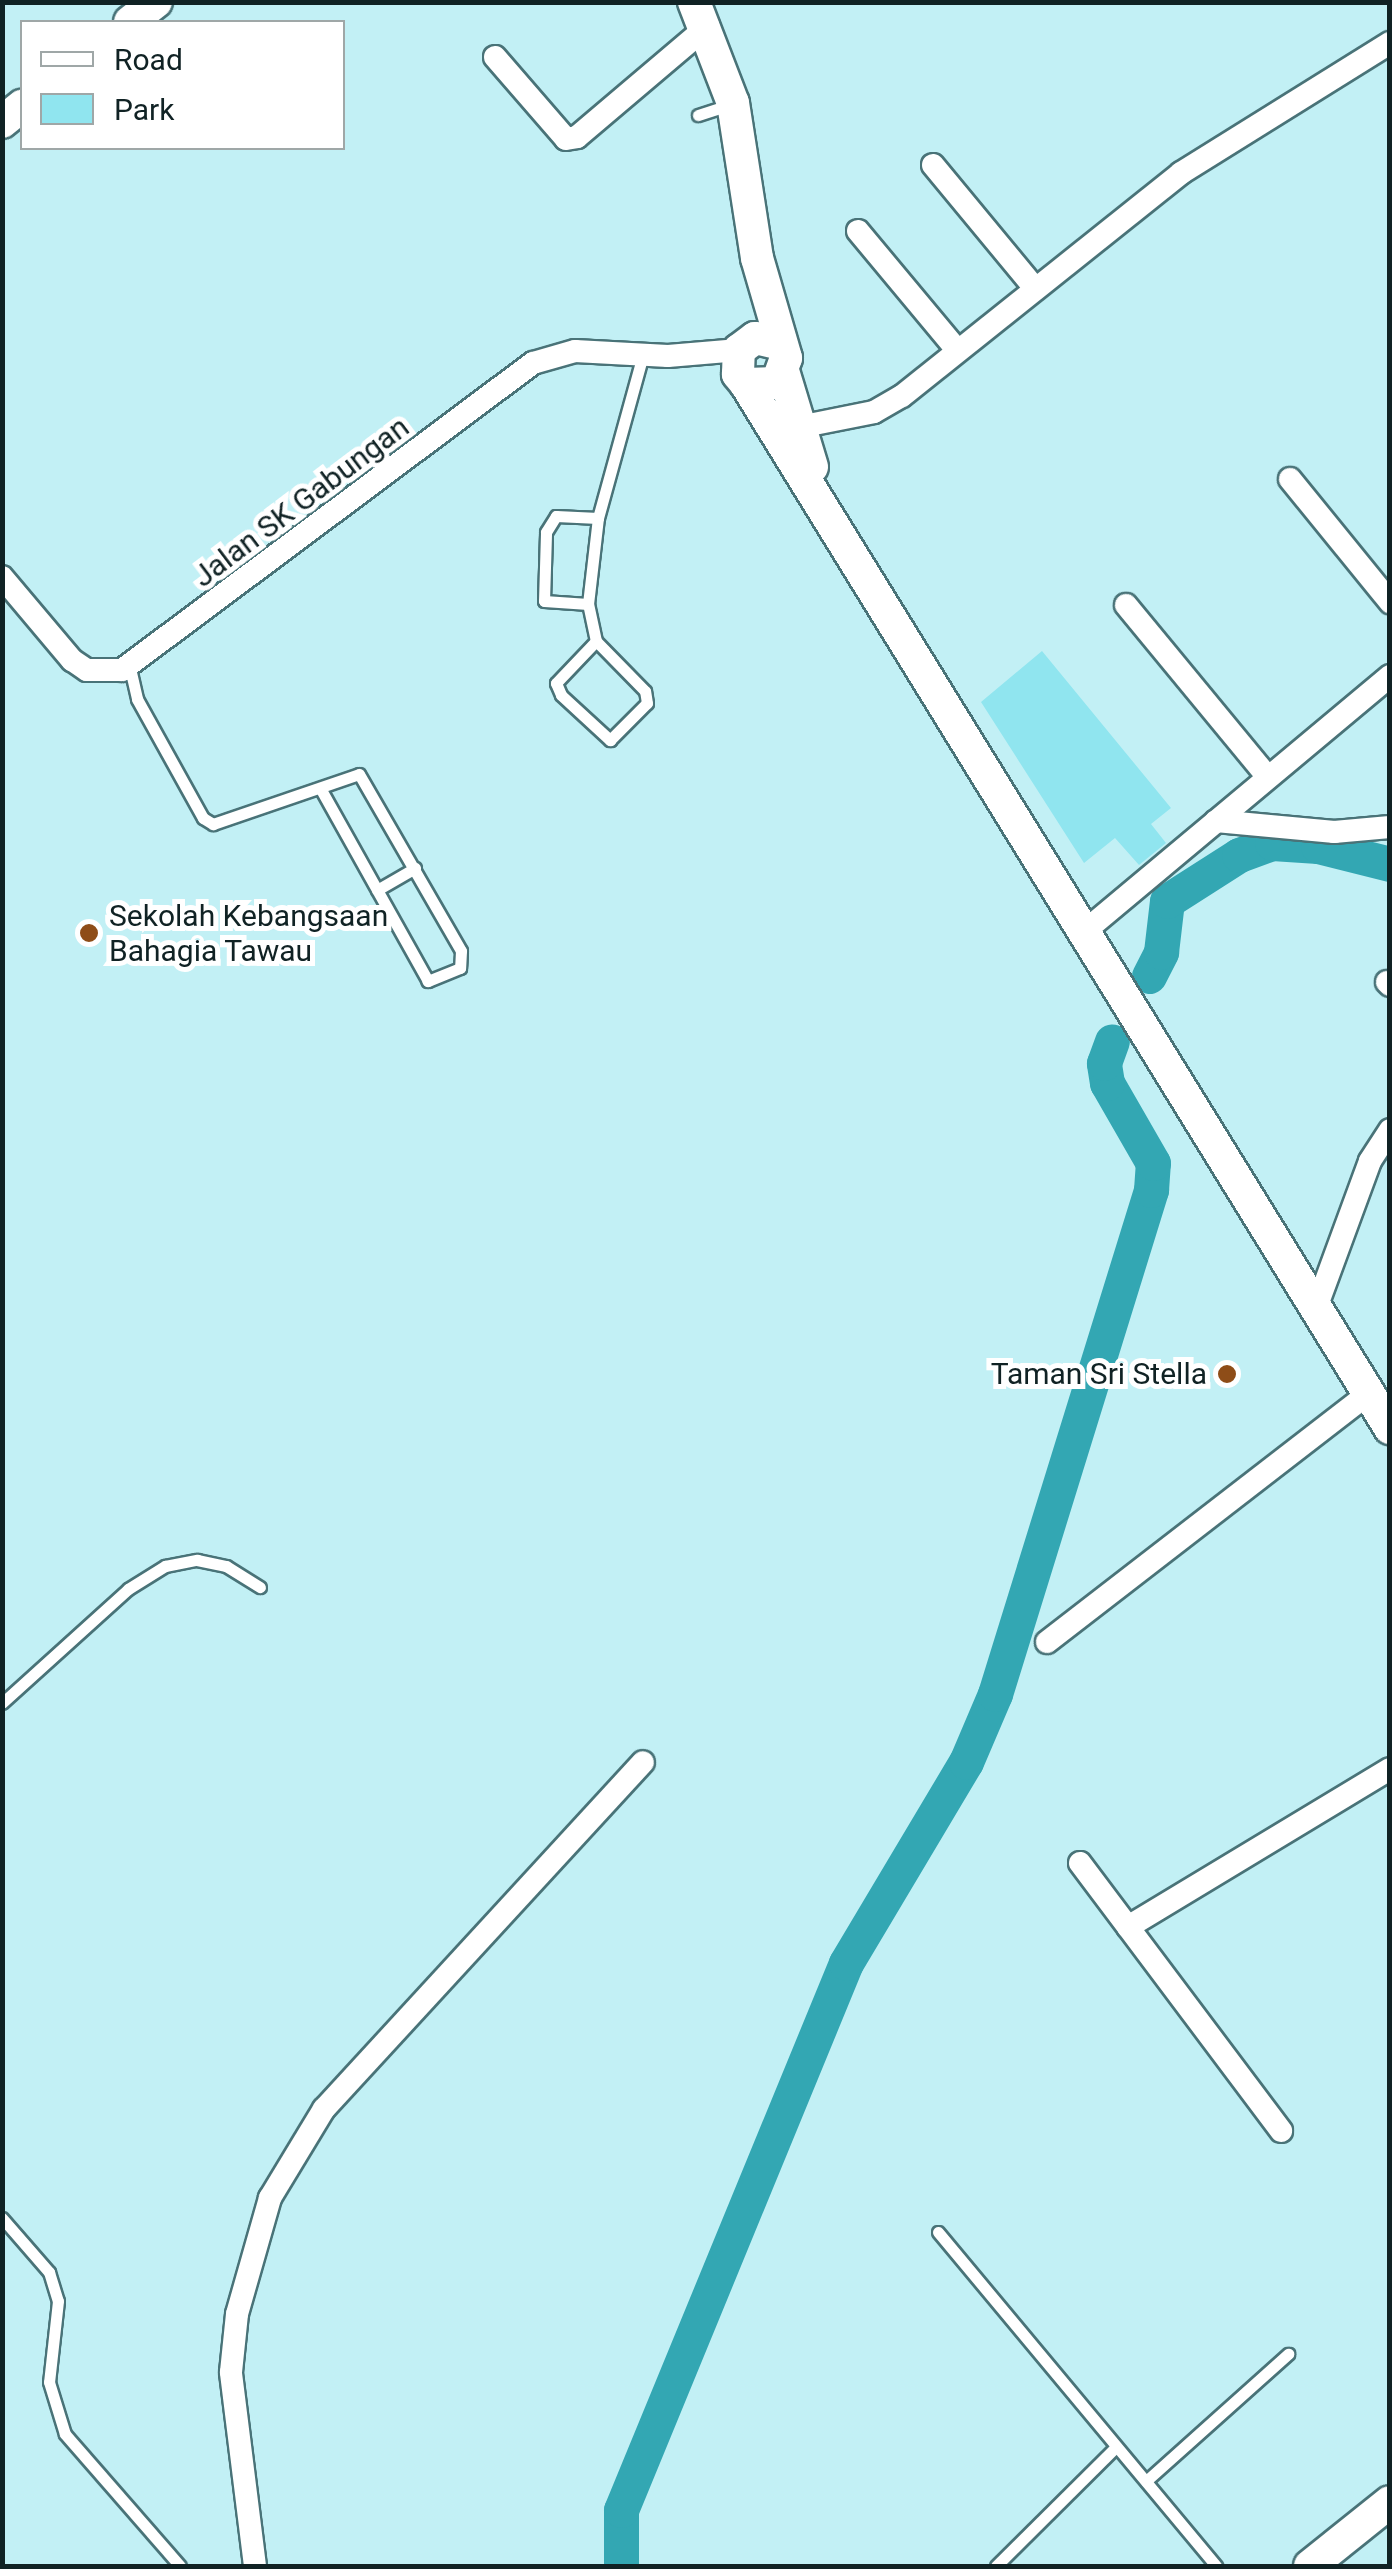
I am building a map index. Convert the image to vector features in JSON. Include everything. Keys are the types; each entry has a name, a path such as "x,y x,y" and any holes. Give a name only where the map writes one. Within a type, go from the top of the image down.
{"street":[{"path":"133,20 156,2"},
{"path":"495,57 566,139 701,14 733,104 757,258 755,362 830,523 1390,1428"},
{"path":"799,427 874,412 1181,173 1390,44"},
{"path":"932,164 1034,287"},
{"path":"858,231 957,350"},
{"name":"Jalan SK Gabungan","path":"126,669 534,363 576,351 755,362"},
{"path":"755,362 799,427 830,523"},
{"path":"1290,479 1390,602"},
{"path":"2,577 87,670 126,669"},
{"path":"1126,605 1268,778"},
{"path":"1086,932 1390,676"},
{"path":"1216,821 1334,832 1390,828"},
{"path":"1316,1308 1370,1161 1390,1130"},
{"path":"1046,1642 1368,1394"},
{"path":"255,2566 231,2372 236,2314 270,2198 324,2109 643,1762"},
{"path":"1128,1927 1390,1769"},
{"path":"1080,1863 1281,2132"},
{"path":"1310,2566 1389,2504"}],"lane":[{"path":"698,115 733,104"},
{"path":"596,640 556,682 561,696 610,740 647,704 645,692 596,640 588,604 598,518 642,355"},
{"path":"588,604 544,601 546,532 556,516 598,518"},
{"path":"126,669 136,699 203,818 213,824 360,774 461,951 460,968 428,981 320,788"},
{"path":"377,890 415,868"},
{"path":"2,1704 128,1589 165,1566 198,1560 226,1566 260,1588"},
{"path":"2,2218 49,2272 58,2301 49,2382 66,2434 82,2461 180,2566"},
{"path":"938,2232 1216,2566"},
{"path":"1146,2481 1288,2354"},
{"path":"996,2566 1116,2447"}],"green space":[{"path":"1042,651 1171,808 1151,824 1166,843 1139,865 1115,838 1084,863 981,702"}],"waterway":[{"path":"1149,976 1161,952 1167,901 1239,855 1272,843 1318,846 1390,864"},
{"path":"621,2566 621,2510 846,1963 966,1762 995,1694 1151,1190 1153,1163 1107,1083 1104,1063 1112,1041"}],"place":[{"name":"Sekolah Kebangsaan Bahagia Tawau","path":"89,933"},
{"name":"Taman Sri Stella","path":"1227,1374"}]}
